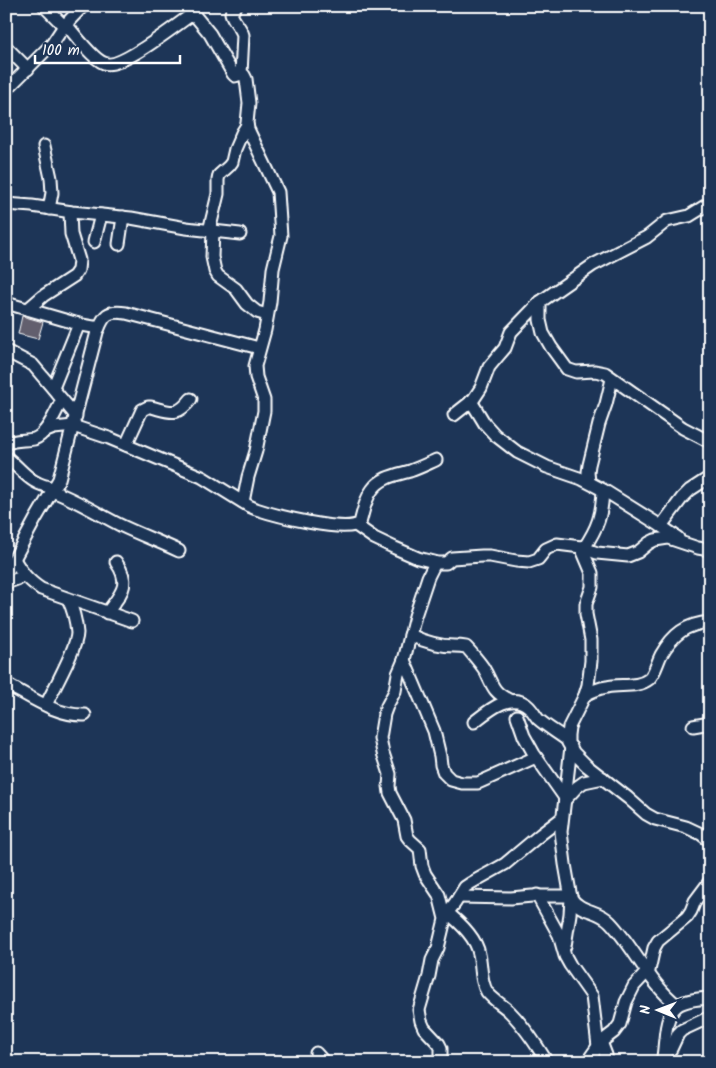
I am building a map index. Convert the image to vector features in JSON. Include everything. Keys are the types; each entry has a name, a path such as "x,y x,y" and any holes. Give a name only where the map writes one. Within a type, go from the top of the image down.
{"street":[{"path":"44,6 94,56 103,63 111,65 134,54 190,10 210,34 233,74 235,76 241,74"},
{"path":"6,90 52,44 65,25 83,6"},
{"path":"236,6 231,16 241,29 243,35 241,74"},
{"path":"6,47 28,69"},
{"path":"241,74 246,79 248,90 248,129 278,192 281,236 273,269 265,330 255,366 256,377 264,400 264,411 243,502"},
{"path":"247,125 235,149 230,166 219,175 218,194 211,231 212,257 218,276 236,289 247,304 257,312 267,315"},
{"path":"44,146 51,178 52,193 49,208"},
{"path":"454,415 471,401 481,388 489,367 503,351 511,332 540,302 593,265 647,237 667,221 689,216 710,203"},
{"path":"6,204 123,217 186,228 240,234"},
{"path":"28,309 74,276 78,270 79,260 70,234 70,212"},
{"path":"94,242 102,215"},
{"path":"119,244 123,217"},
{"path":"540,302 540,320 543,333 567,369 576,372 595,371 605,374 683,428 710,442"},
{"path":"6,304 99,328"},
{"path":"6,574 12,554 59,479 99,328 104,317 110,312 115,311 126,313 260,348"},
{"path":"53,388 79,324"},
{"path":"6,351 33,365 62,400 74,421 202,477 249,506 301,521 337,526 357,526 374,538 418,558 446,563 452,558 490,556 529,562 538,559 546,549 557,544 599,553 628,556 638,552 655,540 668,538 710,550"},
{"path":"589,482 588,472 612,378"},
{"path":"126,445 142,410 151,407 174,412 181,410 191,399"},
{"path":"44,432 62,400"},
{"path":"471,401 485,424 495,435 517,452 547,467 589,482 684,542"},
{"path":"6,444 17,440 34,439 44,432 74,421"},
{"path":"6,457 31,480 131,530 179,551"},
{"path":"357,526 360,523 371,491 377,484 390,476 412,470 436,460"},
{"path":"661,526 682,498 694,487 710,477"},
{"path":"582,548 597,527 602,512 603,490"},
{"path":"592,575 599,553 597,527"},
{"path":"564,951 571,897 561,832 569,727 585,695 591,661 591,640 586,604 592,587 592,575 582,548"},
{"path":"12,554 25,576 42,589 132,621"},
{"path":"107,613 124,588 125,581 116,562"},
{"path":"435,562 424,587 404,660 398,674 395,691 384,714 380,738 390,774 390,794 404,820 407,836 420,849 425,874 445,911 475,940 479,953 483,983 487,991 512,1013 547,1062"},
{"path":"6,583 25,576"},
{"path":"46,705 69,658 77,634 74,611 68,599"},
{"path":"585,695 607,687 638,684 649,679 674,636 686,627 710,622"},
{"path":"410,635 434,643 466,647 483,667 493,689 506,702 506,710 512,715 523,718 537,718"},
{"path":"404,660 434,731 444,773 451,780 462,783 478,783 536,756"},
{"path":"6,684 65,714 85,716"},
{"path":"474,722 506,702 514,700 522,702 528,706 537,718 569,744 587,766 646,814 655,819 686,827 702,834 710,841"},
{"path":"517,716 524,736 565,799"},
{"path":"693,726 710,723"},
{"path":"565,799 584,782 603,778"},
{"path":"441,1062 441,1048 424,1028 420,1021 419,1010 432,960 438,948 444,926 445,911 471,882 505,864 562,818"},
{"path":"587,1062 599,1044 614,1032 620,1024 626,1002 634,986 648,973 654,948 658,942 687,917 698,896 710,881"},
{"path":"459,897 511,898 537,895 571,897"},
{"path":"537,895 559,935 570,965 592,996 595,1032 606,1061"},
{"path":"571,897 574,903 582,909 599,914 607,919 618,931 665,996 677,1005"},
{"path":"663,1058 665,1036 673,1009 687,1001 710,998"},
{"path":"663,1058 682,1030 710,1017"}],"building":[{"path":"22,316 43,322 38,339 18,334"}]}
